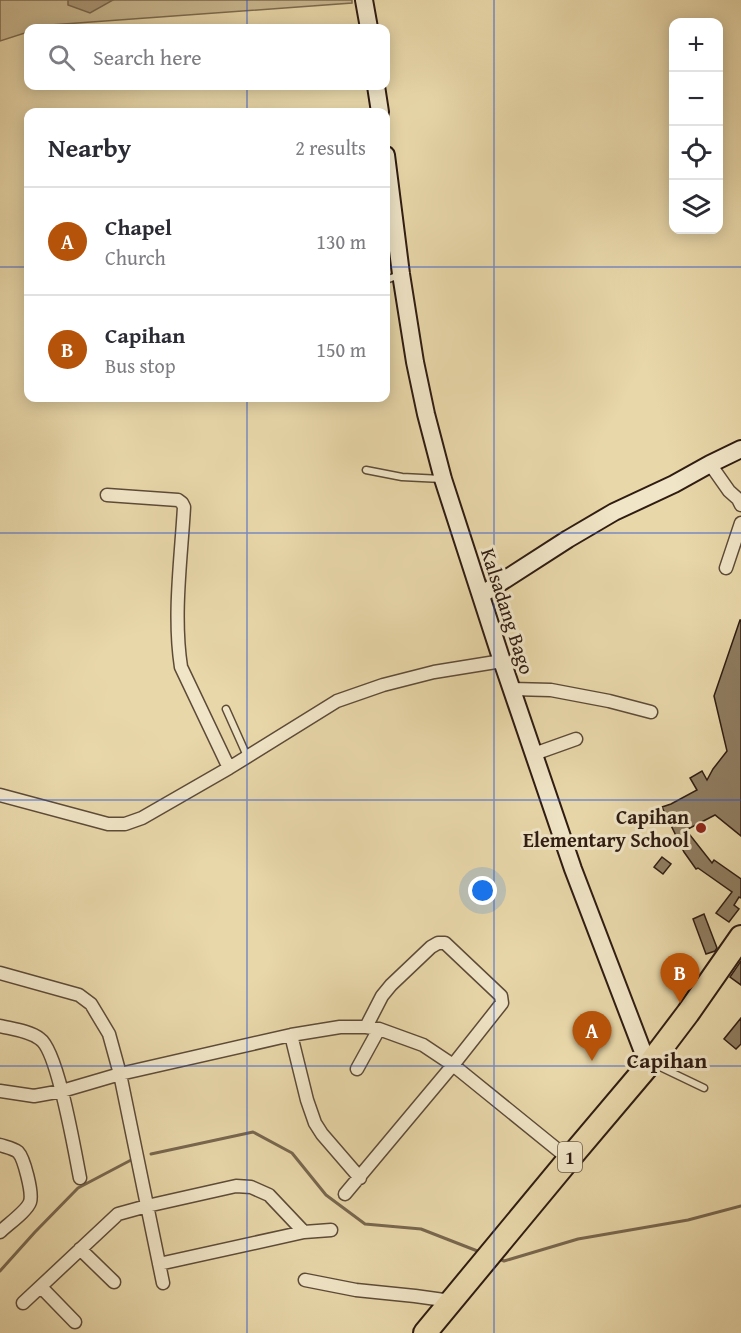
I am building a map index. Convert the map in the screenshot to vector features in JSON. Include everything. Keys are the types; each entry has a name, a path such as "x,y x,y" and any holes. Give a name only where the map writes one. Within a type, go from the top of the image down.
{"highway":[{"name":"1","path":"425,1333 568,1159 650,1064 741,937"}],"main road":[{"path":"364,0 368,24"},
{"path":"377,90 379,108"},
{"name":"Kalsadang Bago","path":"390,225 393,277 443,479 573,869 650,1064"},
{"path":"481,595 614,512 741,449"}],"street":[{"path":"710,464 741,505"},
{"path":"107,495 182,502 184,507 178,604 180,667 229,768"},
{"path":"726,568 741,523"},
{"path":"0,795 108,824 125,824 142,818 229,768 337,701 383,685 424,675 502,661"},
{"path":"512,689 551,690 651,712"},
{"path":"534,754 576,739"},
{"path":"345,1194 502,1004 501,996 445,943 438,943 431,947 382,996 373,1028 357,1069"},
{"path":"0,973 79,995 91,1004 109,1034 120,1074 163,1283"},
{"path":"0,1026 33,1035 42,1040 50,1053 62,1091 80,1178"},
{"path":"0,1091 34,1096 291,1035 340,1027 373,1028 423,1044 453,1065 568,1159"},
{"path":"291,1035 315,1123 360,1178"},
{"path":"0,1145 15,1149 21,1154 31,1192 30,1202 25,1209 0,1232"},
{"path":"23,1303 118,1214 147,1206 236,1186 251,1187 269,1195 304,1232"},
{"path":"159,1264 304,1232 331,1230"},
{"path":"80,1249 114,1282"},
{"path":"304,1280 356,1290 451,1301"},
{"path":"41,1287 75,1322"}],"lane":[{"path":"366,470 402,477 443,479"},
{"path":"226,709 248,756"},
{"path":"650,1064 704,1088"}],"shaded area":[{"path":"0,0 352,0 352,3 64,24 24,24 24,33 0,41"},
{"path":"68,0 113,0 90,13 68,5"}],"building":[{"path":"740,620 741,836 715,815 686,830 712,863 714,860 741,879 741,898 739,897 734,905 739,909 729,922 716,913 732,892 698,868 696,869 684,852 662,807 697,790 690,778 702,771 707,780 727,751 714,696"},
{"path":"662,857 671,864 663,874 654,867"},
{"path":"704,914 717,948 706,954 693,919"},
{"path":"741,961 741,985 730,977"},
{"path":"741,1018 741,1044 736,1049 724,1039"}],"waterway":[{"path":"151,1154 253,1132 292,1153 326,1195 365,1224 421,1229 480,1252"},
{"path":"0,1271 78,1188 133,1159"},
{"path":"497,1258 504,1261 578,1239 688,1220 741,1206"}],"place":[{"name":"Capihan Elementary School","path":"701,828"},
{"name":"Capihan","path":"680,1003"},
{"name":"Chapel","path":"592,1061"}],"district":[{"name":"Capihan","path":"667,1060"}]}
